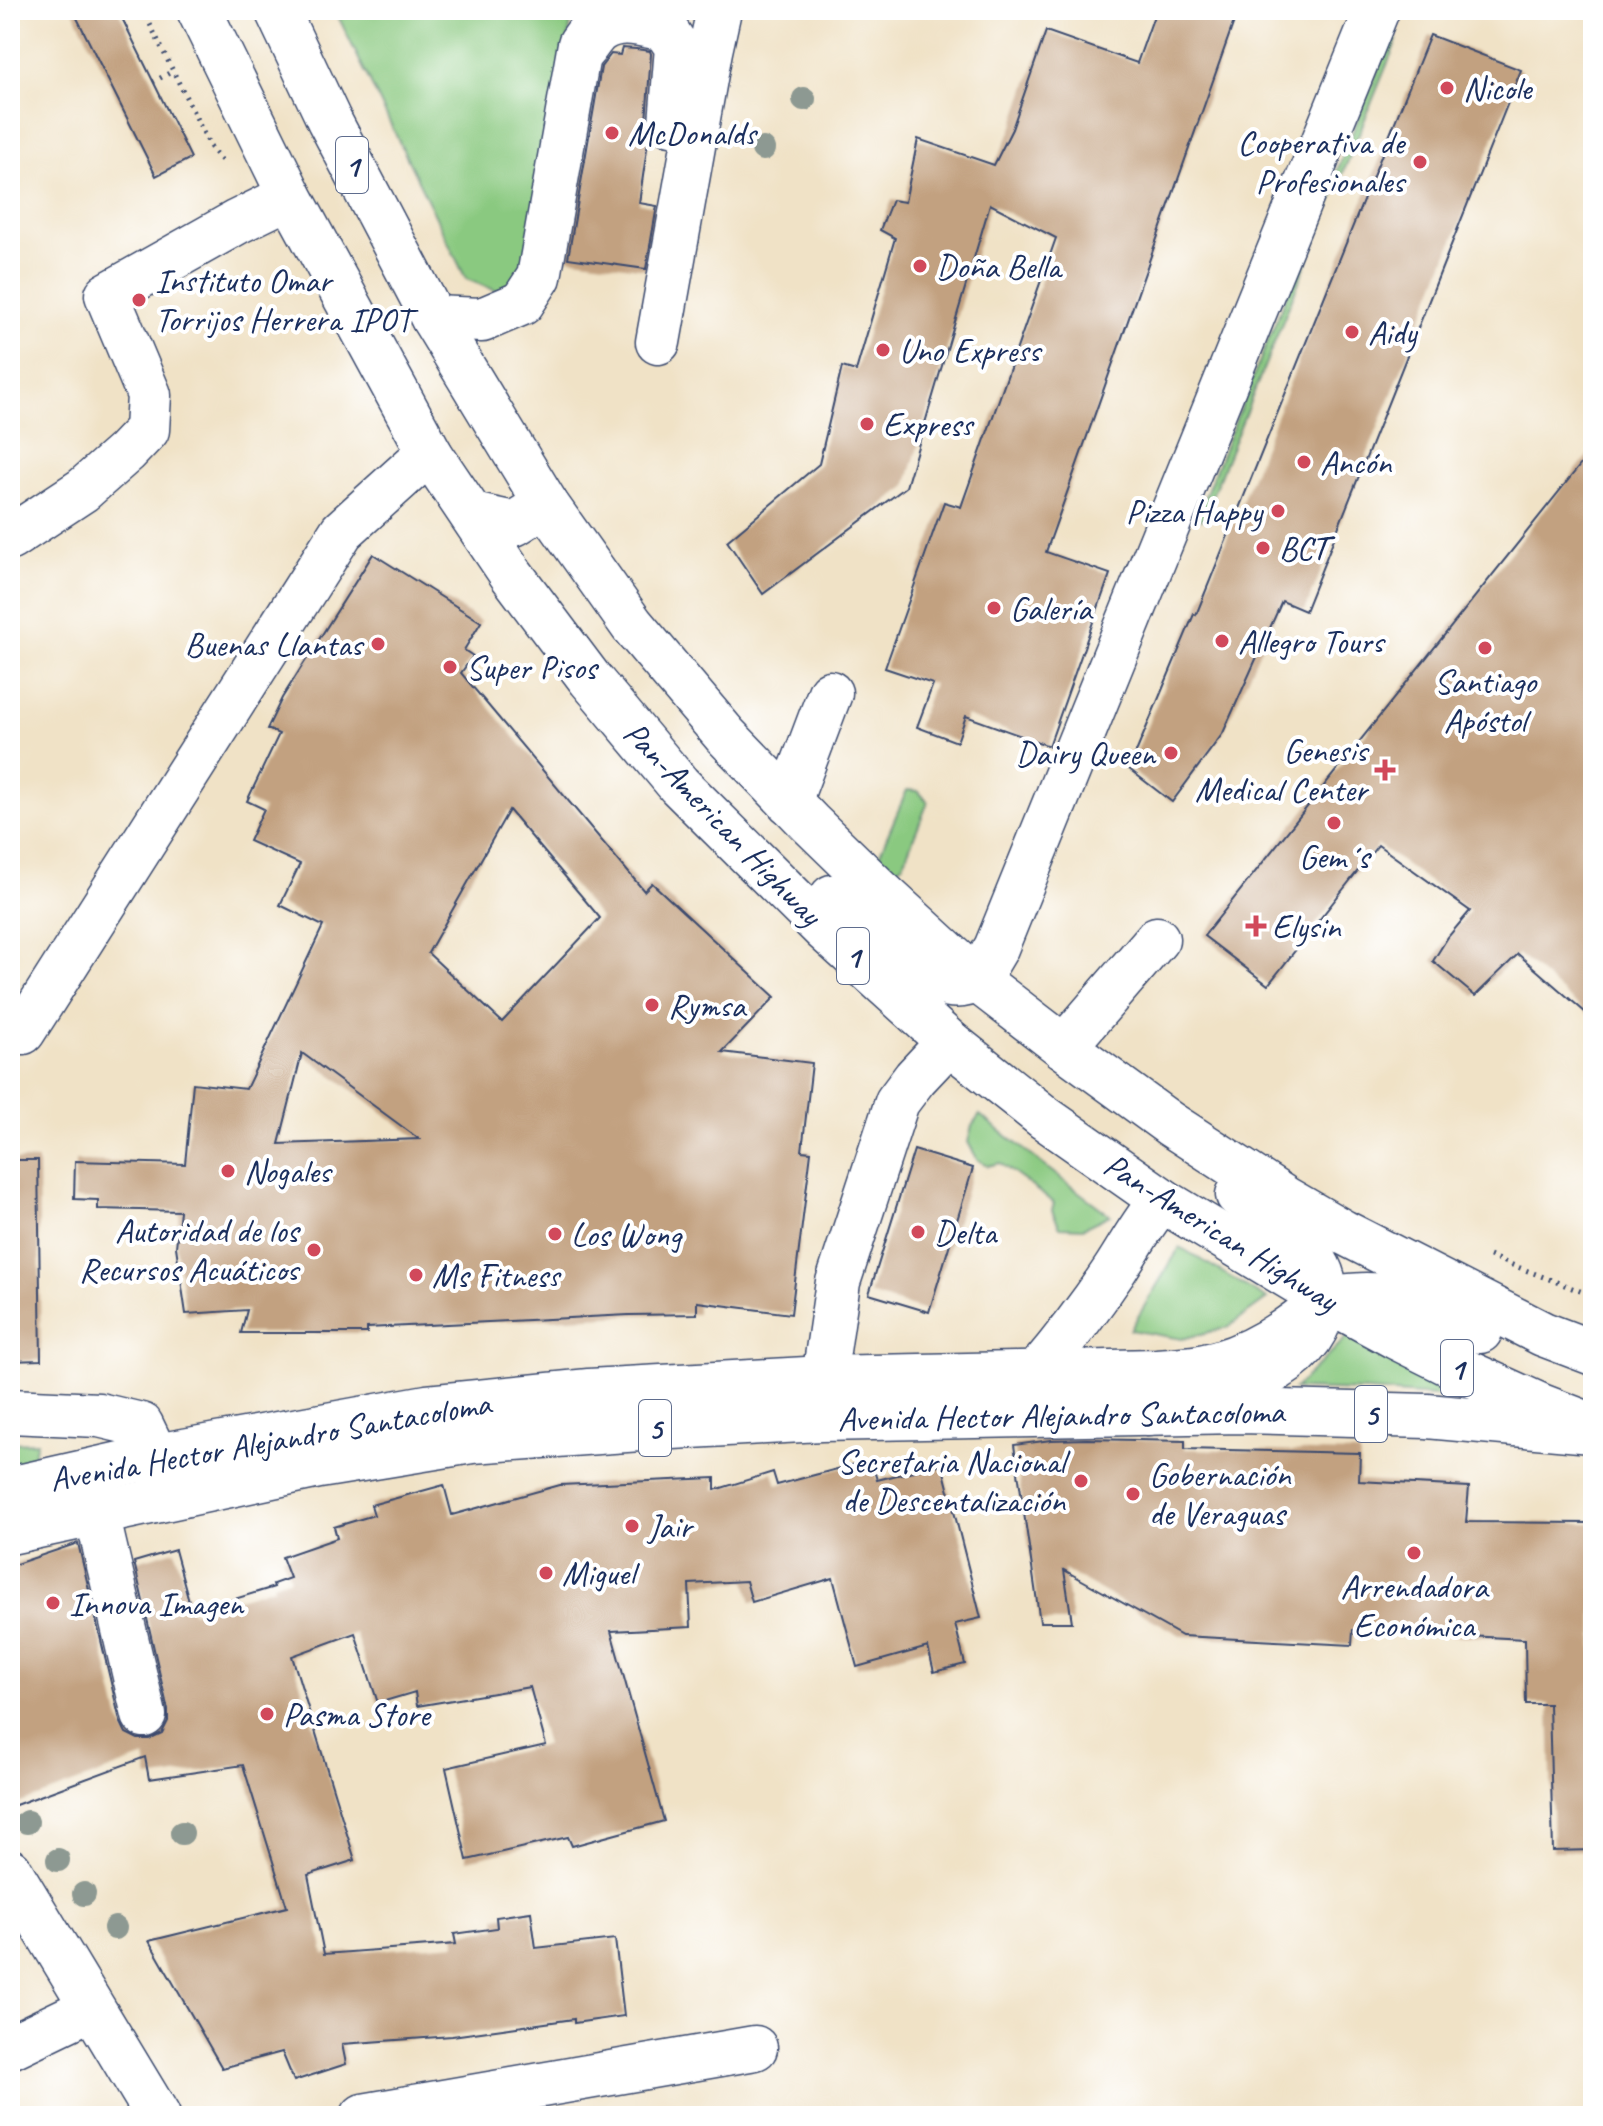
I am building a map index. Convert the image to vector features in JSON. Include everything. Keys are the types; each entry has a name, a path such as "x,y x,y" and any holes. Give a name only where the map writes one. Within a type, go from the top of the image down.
{"main road":[{"name":"Pan-American Highway","path":"199,10 278,203 431,455 511,574 590,679 679,785 824,929 949,1042 1045,1118 1162,1200 1326,1299 1396,1337 1593,1429"},
{"name":"Pan-American Highway","path":"277,10 329,120 433,318 546,504 632,625 725,735 789,802 977,980 1170,1124 1343,1232 1543,1334 1593,1353"},
{"path":"658,342 714,31 682,10"},
{"path":"679,785 758,834 921,973 947,986 960,986 977,980 996,948 1377,10"},
{"path":"433,318 482,320 522,303 539,277 580,44 605,11"},
{"path":"577,57 600,30 624,21 665,29 677,47 665,170 682,205"},
{"path":"10,538 83,490 147,430 149,395 107,295 237,222 278,203"},
{"path":"23,1032 342,531 414,466 431,455"},
{"path":"472,515 514,524 546,504"},
{"path":"789,802 830,693"},
{"path":"1064,1047 1157,939"},
{"path":"824,1378 838,1282 897,1102 949,1042"},
{"path":"1148,1413 1244,1385 1277,1368 1310,1339 1326,1299 1321,1273 1308,1253 1218,1179 1170,1124"},
{"path":"1036,1374 1087,1312 1149,1215 1162,1200"},
{"path":"1326,1299 1362,1293 1395,1298 1593,1373"},
{"name":"Avenida Hector Alejandro Santacoloma","path":"10,1489 156,1456 427,1407 589,1391 824,1378 1157,1371 1202,1367 1259,1347 1291,1328 1326,1299"},
{"path":"1541,1406 1593,1413"},
{"path":"10,1411 99,1415 141,1425 156,1456 167,1499"},
{"name":"Avenida Hector Alejandro Santacoloma","path":"10,1532 319,1466 472,1441 654,1428 821,1419 1241,1411 1365,1413 1593,1429"},
{"path":"97,1514 144,1715"},
{"path":"10,1871 158,2116"},
{"path":"10,2047 91,2008"},
{"path":"363,2116 755,2048"}],"path":[{"path":"143,10 211,148 278,203"},
{"path":"153,82 173,71"},
{"path":"1483,1254 1593,1296"}],"green space":[{"path":"335,10 573,10 533,258 502,293 466,279"},
{"path":"1391,38 1397,40 1202,520 1196,518"},
{"path":"907,790 918,791 928,802 903,864 894,869 883,865 878,858"},
{"path":"980,1115 1110,1215 1083,1228 1060,1227 1052,1211 1054,1203 1000,1163 988,1166 977,1159 968,1142 972,1126"},
{"path":"1180,1247 1267,1299 1228,1327 1182,1339 1130,1330"},
{"path":"1349,1335 1447,1397 1294,1389"},
{"path":"37,1442 32,1460 10,1467 10,1443"}],"building":[{"path":"73,10 118,10 191,158 156,176"},
{"path":"1156,10 1238,10 1046,552 1110,574 1049,746 966,716 957,742 917,727 933,684 885,668 944,502 961,507 1056,238 990,204 906,487 763,594 727,541 819,464 842,367 856,371 895,238 880,230 892,200 905,202 918,139 994,165 1012,129 1046,31 1137,63"},
{"path":"1430,35 1521,70 1305,611 1282,601 1223,733 1172,802 1129,769 1196,615"},
{"path":"622,48 650,51 651,54 646,121 649,135 639,203 657,206 646,269 568,258 601,67 611,54 620,55"},
{"path":"1593,449 1593,1019 1518,954 1475,996 1433,961 1470,911 1378,845 1268,985 1204,936"},
{"path":"373,554 481,622 464,650 473,656 461,673 644,891 652,883 775,997 722,1052 812,1063 802,1151 811,1152 791,1314 697,1302 697,1314 367,1328 367,1333 241,1333 247,1310 186,1314 176,1247 180,1211 98,1209 98,1200 74,1199 75,1161 185,1164 193,1083 246,1089 323,926 280,905 300,864 249,841 264,809 247,801 279,734 267,729 282,698","holes":["509,810 600,918 502,1022 428,953","302,1053 419,1139 279,1144"]},
{"path":"914,1150 973,1168 929,1312 869,1294"},
{"path":"10,1160 38,1160 41,1360 10,1361"},
{"path":"1087,1439 1185,1441 1185,1449 1360,1453 1359,1481 1469,1487 1466,1522 1593,1523 1593,1850 1553,1851 1549,1704 1526,1704 1525,1639 1353,1630 1352,1645 1182,1636 1064,1570 1072,1622 1040,1622 1014,1445"},
{"path":"871,1460 877,1480 942,1464 981,1618 955,1624 965,1664 934,1672 928,1647 857,1667 833,1578 752,1602 746,1581 689,1584 691,1627 611,1631 664,1821 572,1846 568,1837 467,1860 446,1768 546,1745 530,1687 417,1706 415,1692 378,1703 355,1633 292,1656 355,1860 308,1875 324,1954 456,1944 454,1934 497,1928 496,1917 531,1912 536,1948 615,1939 624,2016 574,2023 574,2019 452,2036 342,2044 346,2064 294,2081 282,2052 222,2068 149,1941 287,1907 243,1765 149,1779 145,1757 10,1807 10,1566 78,1543 120,1721 126,1733 138,1739 149,1739 162,1733 168,1721 168,1710 134,1562 175,1550 192,1612 274,1587 273,1584 290,1578 282,1557 337,1538 334,1527 374,1515 371,1505 444,1485 452,1515 560,1485 715,1478 715,1490 773,1472 777,1485"}],"place":[{"name":"Nicole","path":"1447,88"},
{"name":"McDonalds","path":"612,133"},
{"name":"Cooperativa de Profesionales","path":"1420,162"},
{"name":"Doña Bella","path":"920,266"},
{"name":"Instituto Omar Torrijos Herrera IPOT","path":"139,300"},
{"name":"Aidy","path":"1352,332"},
{"name":"Uno Express","path":"883,350"},
{"name":"Express","path":"867,424"},
{"name":"Ancón","path":"1304,462"},
{"name":"Pizza Happy","path":"1278,511"},
{"name":"BCT","path":"1263,548"},
{"name":"Galería","path":"994,608"},
{"name":"Allegro Tours","path":"1222,641"},
{"name":"Buenas Llantas","path":"378,644"},
{"name":"Santiago Apóstol","path":"1485,648"},
{"name":"Super Pisos","path":"450,667"},
{"name":"Dairy Queen","path":"1171,753"},
{"name":"Genesis Medical Center","path":"1385,770"},
{"name":"Gem´s","path":"1334,823"},
{"name":"Elysin","path":"1256,926"},
{"name":"Rymsa","path":"652,1005"},
{"name":"Nogales","path":"228,1171"},
{"name":"Delta","path":"918,1232"},
{"name":"Los Wong","path":"555,1234"},
{"name":"Autoridad de los Recursos Acuáticos","path":"314,1250"},
{"name":"Ms Fitness","path":"416,1275"},
{"name":"Secretaria Nacional de Descentalización","path":"1081,1481"},
{"name":"Gobernación de Veraguas","path":"1133,1494"},
{"name":"Jair","path":"632,1526"},
{"name":"Arrendadora Económica","path":"1414,1553"},
{"name":"Miguel","path":"546,1573"},
{"name":"Innova Imagen","path":"53,1603"},
{"name":"Pasma Store","path":"267,1714"}]}
